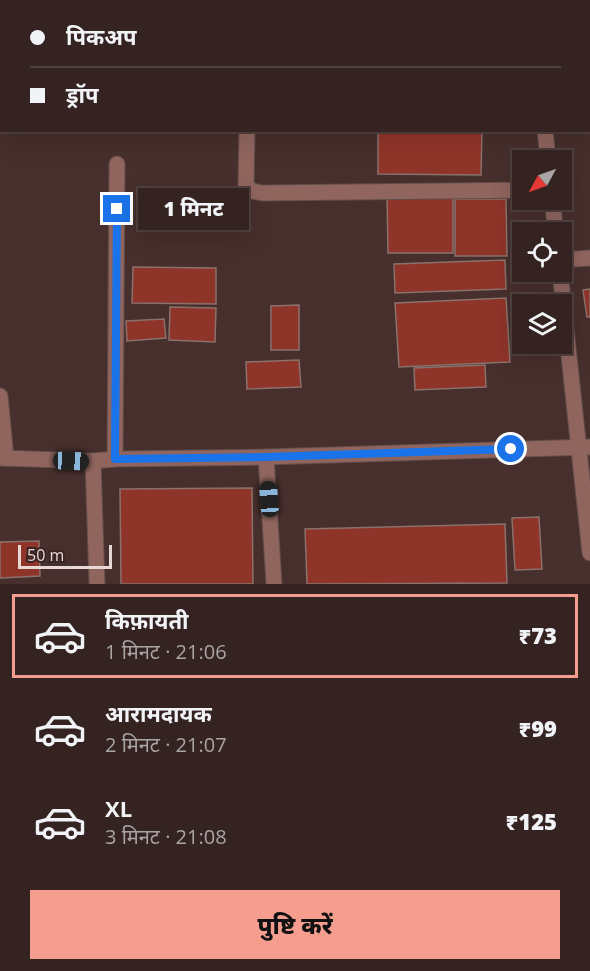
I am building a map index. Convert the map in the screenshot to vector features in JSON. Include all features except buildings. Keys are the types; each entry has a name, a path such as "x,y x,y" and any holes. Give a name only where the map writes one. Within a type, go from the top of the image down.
{"street":[{"path":"247,132 246,185 252,191 262,193 512,190"},
{"path":"544,132 547,150"},
{"path":"115,459 117,164"},
{"path":"572,259 590,258"},
{"path":"561,282 584,447 590,553"},
{"path":"0,396 3,458 93,461 584,447"},
{"path":"266,457 274,584"},
{"path":"93,461 97,584"}],"route":[{"path":"117,209 115,459 266,457 511,449"}]}
